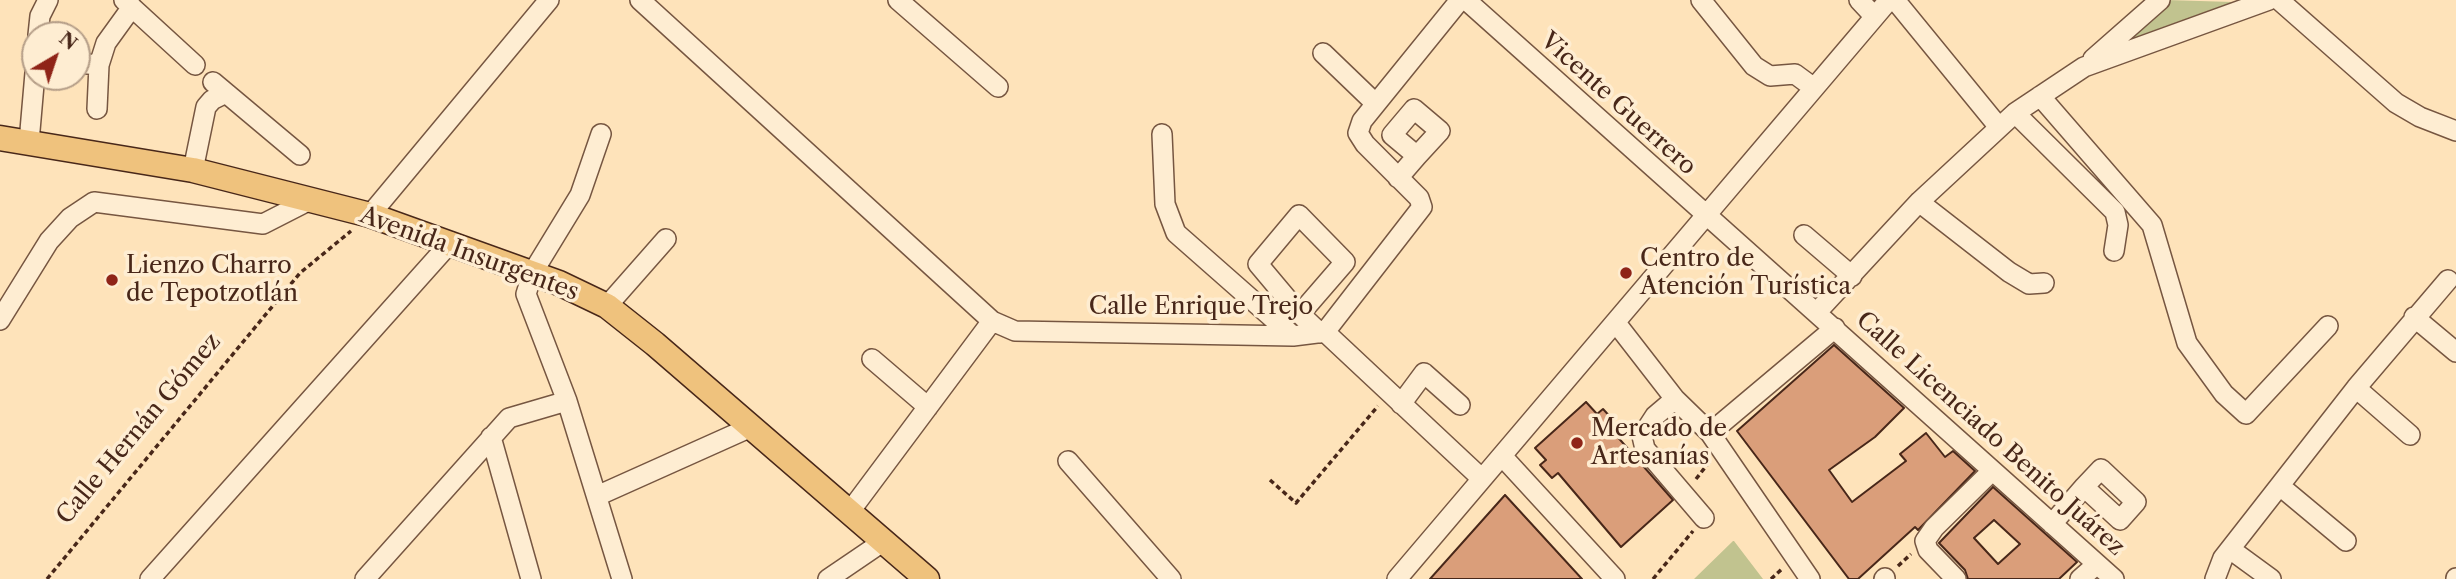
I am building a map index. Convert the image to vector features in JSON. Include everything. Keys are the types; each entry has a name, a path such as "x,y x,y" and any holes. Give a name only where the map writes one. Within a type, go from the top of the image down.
{"main road":[{"name":"Avenida Insurgentes","path":"0,138 193,170 370,215 533,272 607,306 851,510 927,579"}],"street":[{"path":"39,21 48,0"},
{"path":"370,215 550,0"},
{"name":"Calle Enrique Trejo","path":"640,0 992,321 1015,331 1293,336 1322,332 1481,478"},
{"path":"898,0 998,87"},
{"path":"1300,314 1345,262 1299,215 1258,264 1300,314 1322,332 1422,208 1419,198 1358,133 1375,103 1460,0"},
{"name":"Vicente Guerrero","path":"1466,0 1706,216"},
{"path":"1701,0 1754,66 1770,76 1795,74 1814,88"},
{"path":"1859,0 1874,16"},
{"path":"1397,579 1889,0"},
{"path":"1895,0 1998,125"},
{"path":"1817,312 1919,202 1998,125 2084,67 2160,0"},
{"path":"2084,67 2269,0"},
{"path":"2279,0 2396,103 2420,117 2456,131"},
{"path":"97,109 99,65 128,4 195,65"},
{"path":"1323,53 1375,103"},
{"path":"91,64 99,65"},
{"path":"193,170 206,107 220,88 300,155"},
{"path":"29,142 34,91"},
{"path":"2040,96 2152,225 2187,343 2224,394 2246,414 2328,326"},
{"path":"2015,113 2115,212 2118,225 2114,251"},
{"path":"601,134 580,195 533,272 526,294 568,401 622,579"},
{"path":"1162,134 1165,204 1176,233 1293,336"},
{"path":"1398,178 1417,156"},
{"path":"0,320 49,241 70,218 94,202 263,225 310,200"},
{"path":"1919,202 2009,272 2029,284 2044,284"},
{"name":"Calle Licenciado Benito Juárez","path":"1706,216 2114,579"},
{"path":"1804,235 1852,276"},
{"path":"607,306 666,239"},
{"path":"150,579 451,242"},
{"path":"2215,579 2230,550 2356,388 2448,280"},
{"path":"2414,317 2456,352"},
{"path":"851,510 992,321"},
{"path":"1616,323 1675,399 1710,433 1810,579"},
{"path":"1710,433 1835,328"},
{"path":"872,359 928,407"},
{"path":"1395,399 1424,373 1461,405"},
{"path":"2356,388 2410,435"},
{"path":"1675,399 1655,416 1642,436 1645,449 1704,518"},
{"path":"365,579 509,418 568,401"},
{"path":"597,496 751,427"},
{"path":"491,437 531,579"},
{"path":"1502,456 1615,579"},
{"path":"1068,461 1171,579"},
{"path":"1956,579 1928,550 1925,541 1934,528 1992,471"},
{"path":"2280,486 2346,541"},
{"path":"2052,524 2084,487"},
{"path":"828,579 884,541"},
{"path":"2230,550 2271,579"},
{"path":"2080,579 2097,564"}],"path":[{"name":"Calle Hernán Gómez","path":"47,579 300,273 370,215"},
{"path":"1270,480 1296,503 1395,399"},
{"path":"1885,578 1925,541"}],"green space":[{"path":"2166,0 2233,2 2111,46"},
{"path":"1733,541 1763,579 1694,579"}],"building":[{"path":"1834,345 1904,408 1875,437 1829,470 1852,502 1906,461 1900,454 1926,433 1945,457 1953,451 1975,471 1918,530 1915,527 1858,579 1849,579 1737,431"},
{"path":"1586,402 1597,414 1603,409 1614,421 1608,426 1673,500 1621,547 1558,473 1552,478 1540,465 1546,460 1535,448"},
{"path":"1993,487 2077,562 2059,579 1968,579 1965,570 1939,543","holes":["1994,520 2020,544 1998,564 1974,538"]},
{"path":"1505,495 1582,579 1430,579"}],"place":[{"name":"Centro de Atención Turística","path":"1626,273"},
{"name":"Lienzo Charro de Tepotzotlán","path":"112,280"},
{"name":"Mercado de Artesanías","path":"1577,443"}]}
